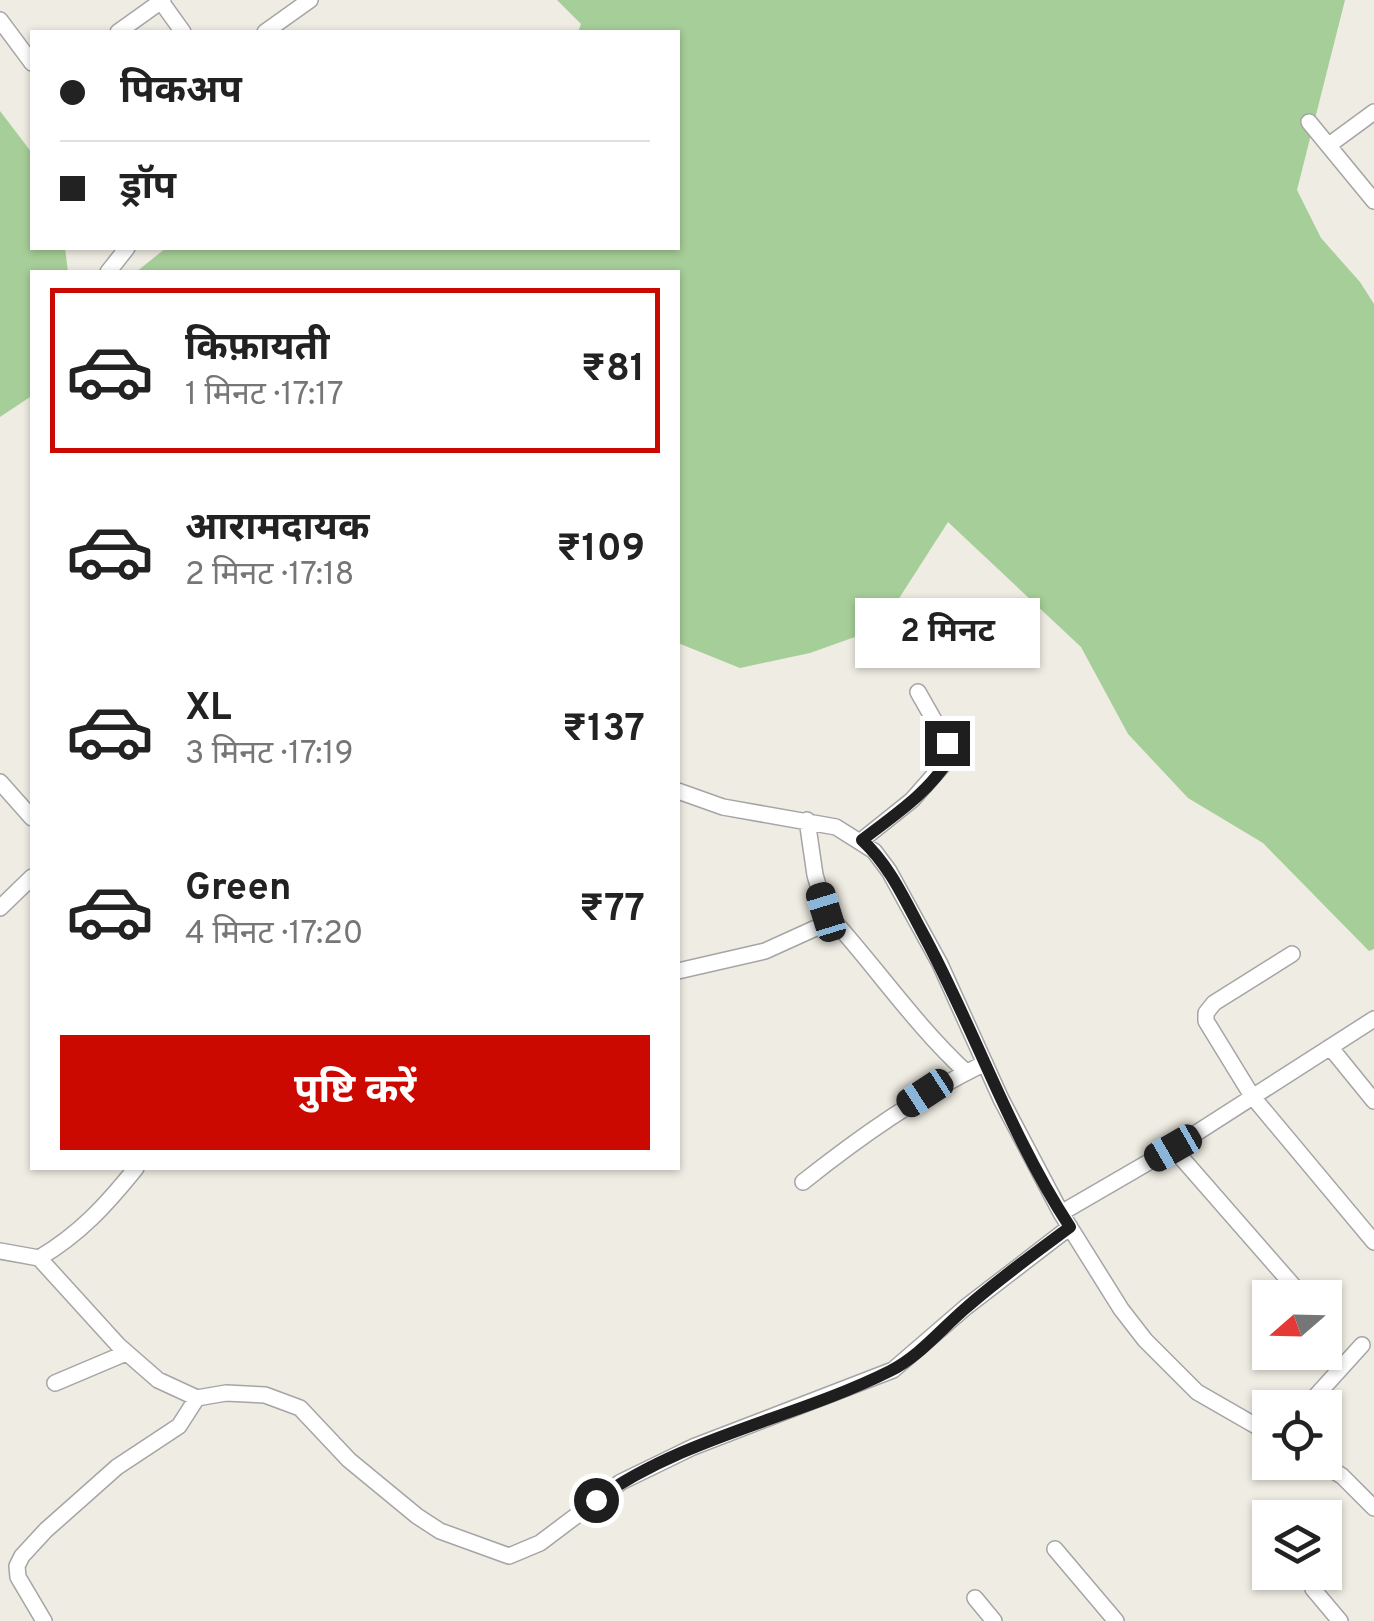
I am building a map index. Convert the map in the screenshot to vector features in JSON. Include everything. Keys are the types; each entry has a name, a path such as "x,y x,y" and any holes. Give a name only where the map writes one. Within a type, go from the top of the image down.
{"street":[{"path":"121,30 161,0 182,30"},
{"path":"267,30 310,0"},
{"path":"0,20 30,60"},
{"path":"1329,145 1374,112"},
{"path":"1309,122 1374,200"},
{"path":"862,840 912,800 950,757 947,743 918,692"},
{"path":"0,782 30,816"},
{"path":"680,792 722,807 836,827 862,840 889,871 940,964 985,1063 1065,1220 1121,1309 1145,1340 1197,1392 1252,1424"},
{"path":"807,820 815,875 826,912 930,1038 966,1072"},
{"path":"0,907 30,879"},
{"path":"680,971 764,952 818,928 826,912"},
{"path":"1292,954 1214,1003 1206,1013 1206,1021 1252,1096 1374,1242"},
{"path":"0,1250 39,1258 126,1352 158,1380 197,1398 226,1393 266,1394 300,1408 349,1460 417,1516 440,1531 509,1556 519,1554 621,1482 725,1434 893,1370 1065,1220 1373,1020"},
{"path":"1330,1047 1374,1100"},
{"path":"803,1182 874,1126 985,1063"},
{"path":"1173,1148 1288,1280"},
{"path":"39,1258 75,1236 134,1170"},
{"path":"1321,1390 1362,1344"},
{"path":"55,1383 126,1352"},
{"path":"44,1621 18,1576 22,1556 118,1468 178,1426 197,1398"},
{"path":"1342,1476 1374,1508"},
{"path":"1055,1550 1116,1621"},
{"path":"1314,1590 1340,1621"},
{"path":"975,1598 994,1621"}],"green space":[{"path":"557,0 1345,0 1297,190 1321,238 1374,304 1374,949 1369,951 1263,843 1188,798 1128,734 1081,647 948,522 880,628 810,653 740,668 680,644 680,270 138,270 164,250 680,250 680,30 579,30 581,24"},
{"path":"0,111 30,150 30,250 65,250 68,270 30,270 30,397 0,417"}],"route":[{"path":"596,1500 621,1482 693,1448 893,1370 966,1307 1070,1227 1001,1099 940,964 889,871 862,840 902,809 941,770 950,757 947,743"}]}
